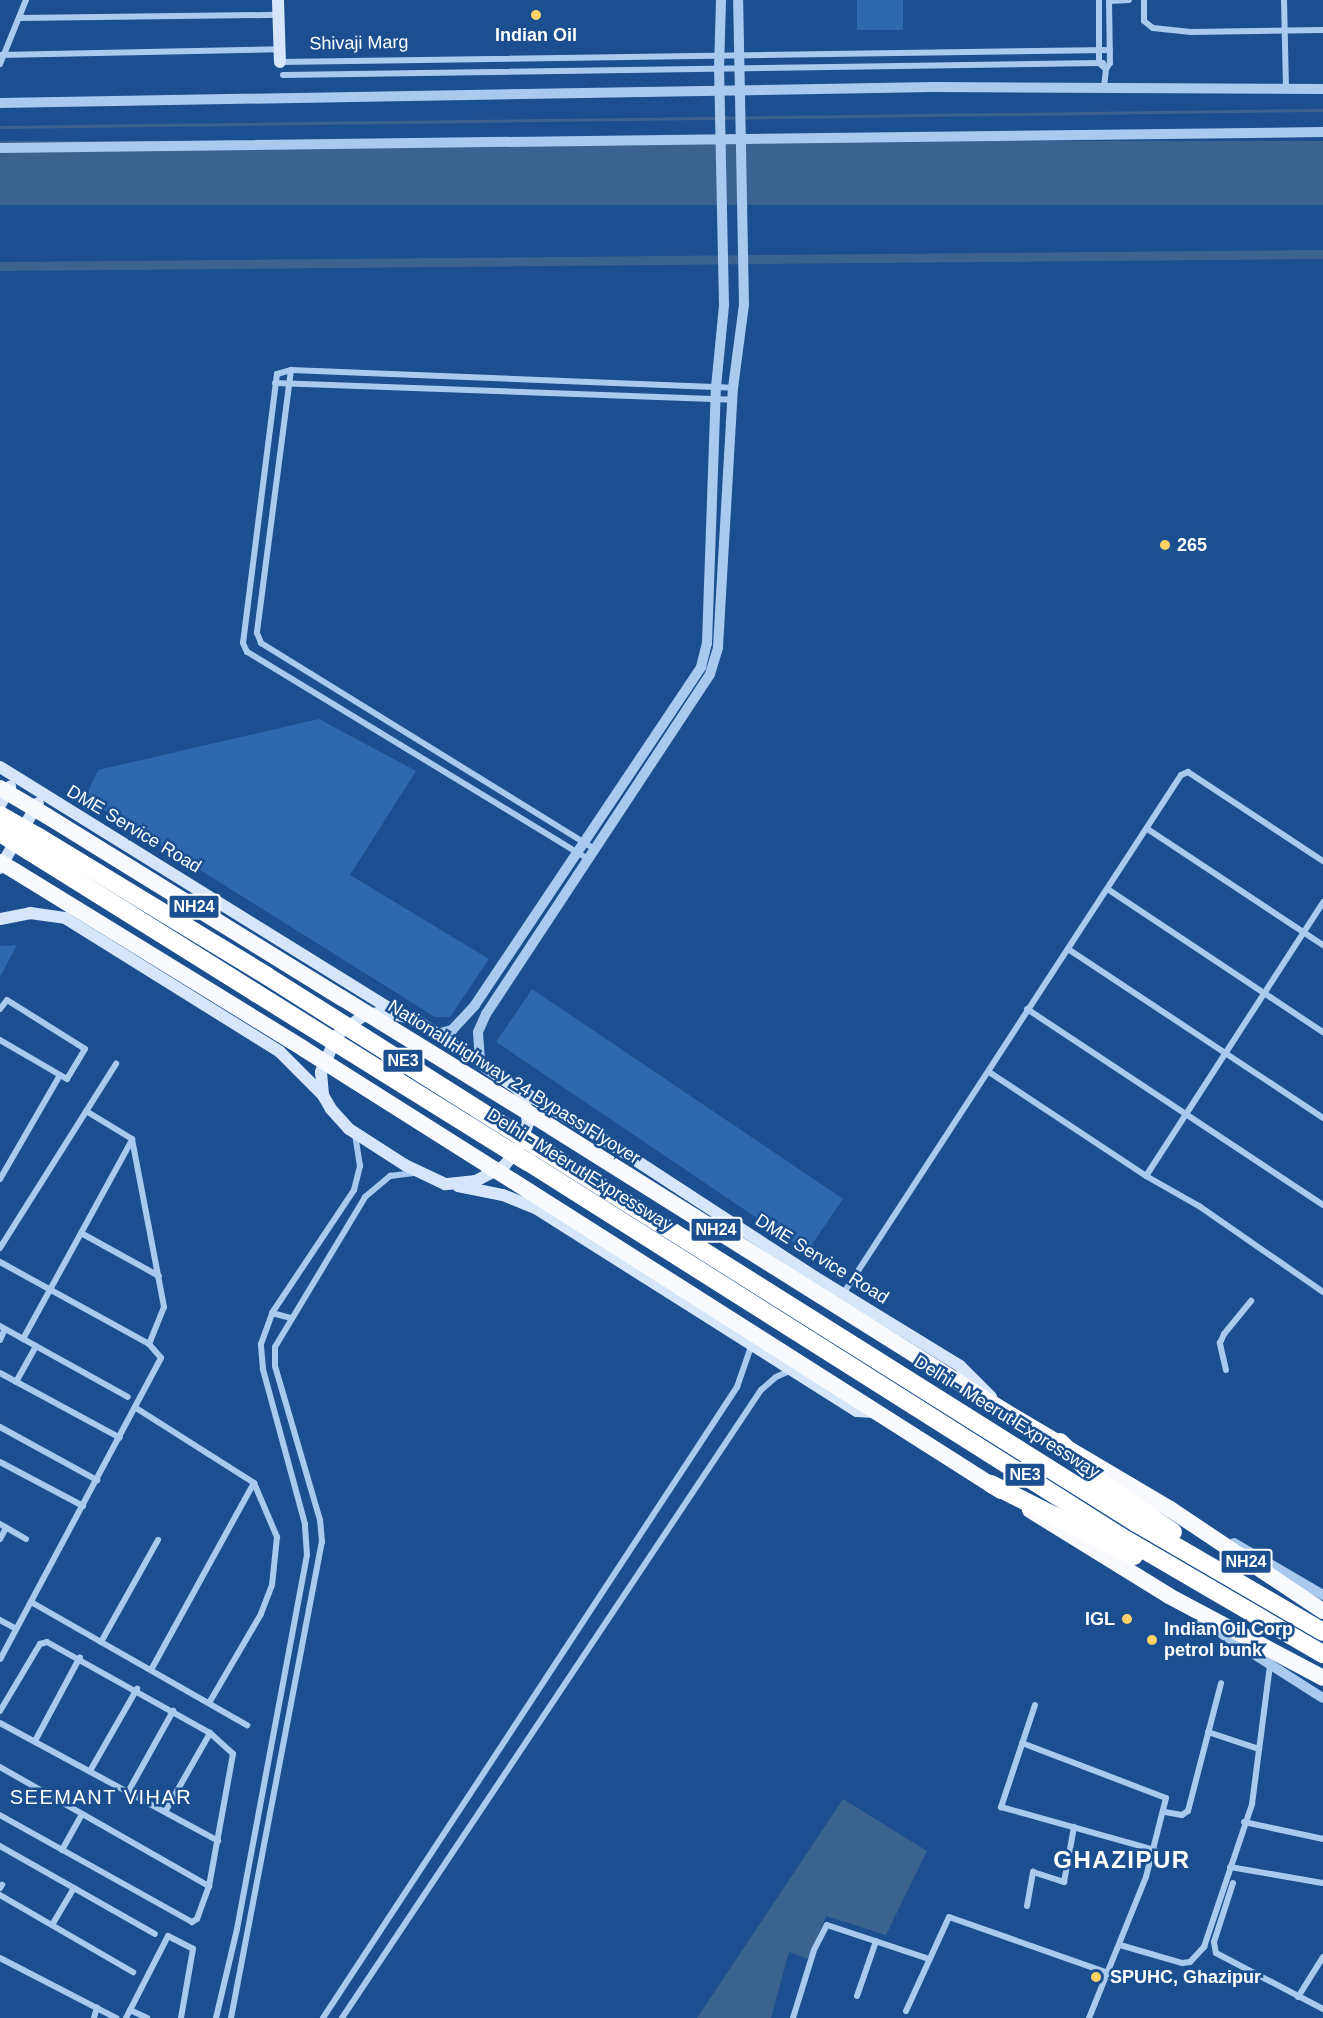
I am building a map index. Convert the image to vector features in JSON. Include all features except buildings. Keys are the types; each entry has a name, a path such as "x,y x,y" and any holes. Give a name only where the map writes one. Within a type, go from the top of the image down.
{"highway":[{"name":"National Highway 24 Bypass Flyover","path":"0,788 1006,1412"},
{"name":"Delhi - Meerut Expressway","path":"0,815 33,844 256,993 1136,1523 1323,1632"},
{"name":"Delhi - Meerut Expressway","path":"0,833 33,844 267,976 737,1282 1120,1536 1323,1654"},
{"path":"0,862 799,1367 880,1412 1068,1537 1168,1596 1323,1678"},
{"name":"NH24","path":"1006,1412 1060,1442"},
{"path":"1060,1442 1098,1480 1285,1609"},
{"path":"1060,1442 1170,1509"},
{"path":"991,1484 1278,1627"},
{"name":"NH24","path":"1170,1509 1323,1611"}],"main road":[{"path":"278,0 282,68"},
{"name":"DME Service Road","path":"0,767 403,1017"},
{"path":"0,806 15,778"},
{"path":"0,868 44,795"},
{"path":"0,919 30,913 65,918 280,1052 323,1095 354,1132 420,1172 445,1184 503,1195 537,1209 752,1343 799,1367"},
{"path":"323,1095 323,1064 337,1035 365,1015 387,1012 403,1017 437,1034 480,1061 518,1089 525,1102 528,1123 520,1145 504,1166 476,1181 445,1184"},
{"name":"DME Service Road","path":"518,1089 597,1135 843,1294 960,1366 1006,1412"}],"street":[{"path":"0,64 26,0"},
{"path":"437,1034 452,1030 475,1005 701,667 707,643 715,399 724,305 718,68 721,0"},
{"path":"480,1061 478,1032 486,1014 710,674 718,647 733,400 744,305 745,253 738,68 738,0"},
{"path":"1099,0 1099,63"},
{"path":"1104,88 1110,50 1109,1 1129,0"},
{"path":"1144,0 1144,21 1153,28 1323,30"},
{"path":"1284,0 1286,88"},
{"path":"19,18 279,15"},
{"path":"2,55 280,49"},
{"name":"Shivaji Marg","path":"282,68 501,58 1110,50"},
{"path":"501,58 502,71"},
{"name":"Shivaji Marg","path":"282,68 502,71 1099,63 1108,66"},
{"path":"0,103 719,91 1323,89"},
{"path":"0,148 1323,132"},
{"path":"591,854 578,852 247,652 243,643 278,372 291,370 734,388"},
{"path":"291,370 257,633 261,643 584,842 591,854"},
{"path":"275,384 733,400"},
{"path":"843,1294 989,1072 1027,1009 1149,830 1181,775 1188,772 1323,861"},
{"path":"1149,830 1323,945"},
{"path":"1109,890 1323,1032"},
{"path":"1146,1176 1323,902"},
{"path":"1068,949 1323,1118"},
{"path":"0,1009 7,1000 84,1047 69,1079 0,1040"},
{"path":"1027,1009 1323,1205"},
{"path":"0,1248 116,1064"},
{"path":"989,1072 1146,1176 1199,1206 1323,1292"},
{"path":"0,1179 60,1075"},
{"path":"86,1111 132,1139 159,1276 163,1311 149,1344"},
{"path":"216,2018 237,1929 308,1555 305,1524 263,1369 261,1344 272,1313 354,1190 360,1166 354,1132"},
{"path":"23,1339 132,1139"},
{"path":"231,2018 322,1542 320,1520 275,1366 276,1347 291,1318 371,1189 390,1176 420,1172"},
{"path":"81,1233 159,1276"},
{"path":"0,1262 149,1344 160,1353 160,1362 136,1408 0,1659"},
{"path":"1226,1370 1220,1343 1224,1334 1251,1301"},
{"path":"272,1313 291,1318"},
{"path":"0,1340 3,1327 128,1397"},
{"path":"323,2018 737,1387 752,1343"},
{"path":"16,1382 36,1346"},
{"path":"342,2018 761,1390 776,1377 799,1367"},
{"path":"0,1373 120,1438"},
{"path":"136,1408 254,1483 277,1537 272,1585 261,1614 209,1703"},
{"path":"0,1427 97,1480"},
{"path":"0,1462 83,1506"},
{"path":"151,1670 254,1483"},
{"path":"1170,1509 1323,1595"},
{"path":"0,1539 3,1526 26,1539"},
{"path":"101,1642 158,1540"},
{"path":"1168,1596 1270,1666 1323,1698"},
{"path":"32,1602 247,1725"},
{"path":"0,1620 16,1629"},
{"path":"0,1711 40,1644 51,1642 210,1733 233,1754 208,1886 197,1919 188,1922 0,1815"},
{"path":"35,1741 80,1657"},
{"path":"1119,1945 1190,1962 1204,1947 1244,1822 1252,1804 1270,1666"},
{"path":"1165,1812 1182,1815 1188,1810 1221,1683"},
{"path":"90,1771 136,1689"},
{"path":"1035,1705 1001,1807 1155,1850"},
{"path":"128,1792 173,1711"},
{"path":"0,1723 218,1841"},
{"path":"1208,1732 1259,1749"},
{"path":"165,1812 210,1733"},
{"path":"1022,1743 1162,1794 1167,1803 1155,1850 1089,2018"},
{"path":"0,1767 208,1886"},
{"path":"62,1850 82,1814"},
{"path":"1244,1822 1323,1839"},
{"path":"1026,1906 1033,1872 1064,1882 1074,1827"},
{"path":"0,1846 155,1934"},
{"path":"1230,1867 1323,1883"},
{"path":"1233,1883 1214,1949 1323,2009"},
{"path":"52,1925 74,1888"},
{"path":"0,1895 133,1972"},
{"path":"906,2011 949,1917 1108,1972"},
{"path":"794,2018 823,1927 831,1926 929,1959"},
{"path":"126,2018 168,1936 193,1949 181,2018"},
{"path":"857,1996 876,1941"},
{"path":"1298,1997 1323,1957"},
{"path":"0,1958 116,2018"},
{"path":"94,2018 97,2007"},
{"path":"130,2010 147,2018"}],"shaded area":[{"path":"857,0 903,0 903,30 857,30"},
{"path":"0,141 1323,141 1323,205 0,205"},
{"path":"319,719 416,771 350,875 489,959 450,1017 435,1017 85,798 98,770"},
{"path":"17,945 0,977 0,946"},
{"path":"532,989 843,1199 807,1252 496,1042"},
{"path":"843,1799 927,1851 886,1935 826,1916 808,1959 789,1952 771,2018 697,2018"}],"waterway":[{"path":"0,127 1323,110"},
{"path":"0,266 1323,254"}],"place":[{"name":"Indian Oil","path":"536,15"},
{"name":"265","path":"1165,545"},
{"name":"IGL","path":"1127,1619"},
{"name":"Indian Oil Corp petrol bunk","path":"1152,1640"},
{"name":"SPUHC, Ghazipur","path":"1096,1977"}],"district":[{"name":"SEEMANT VIHAR","path":"101,1797"},
{"name":"GHAZIPUR","path":"1122,1860"}]}
